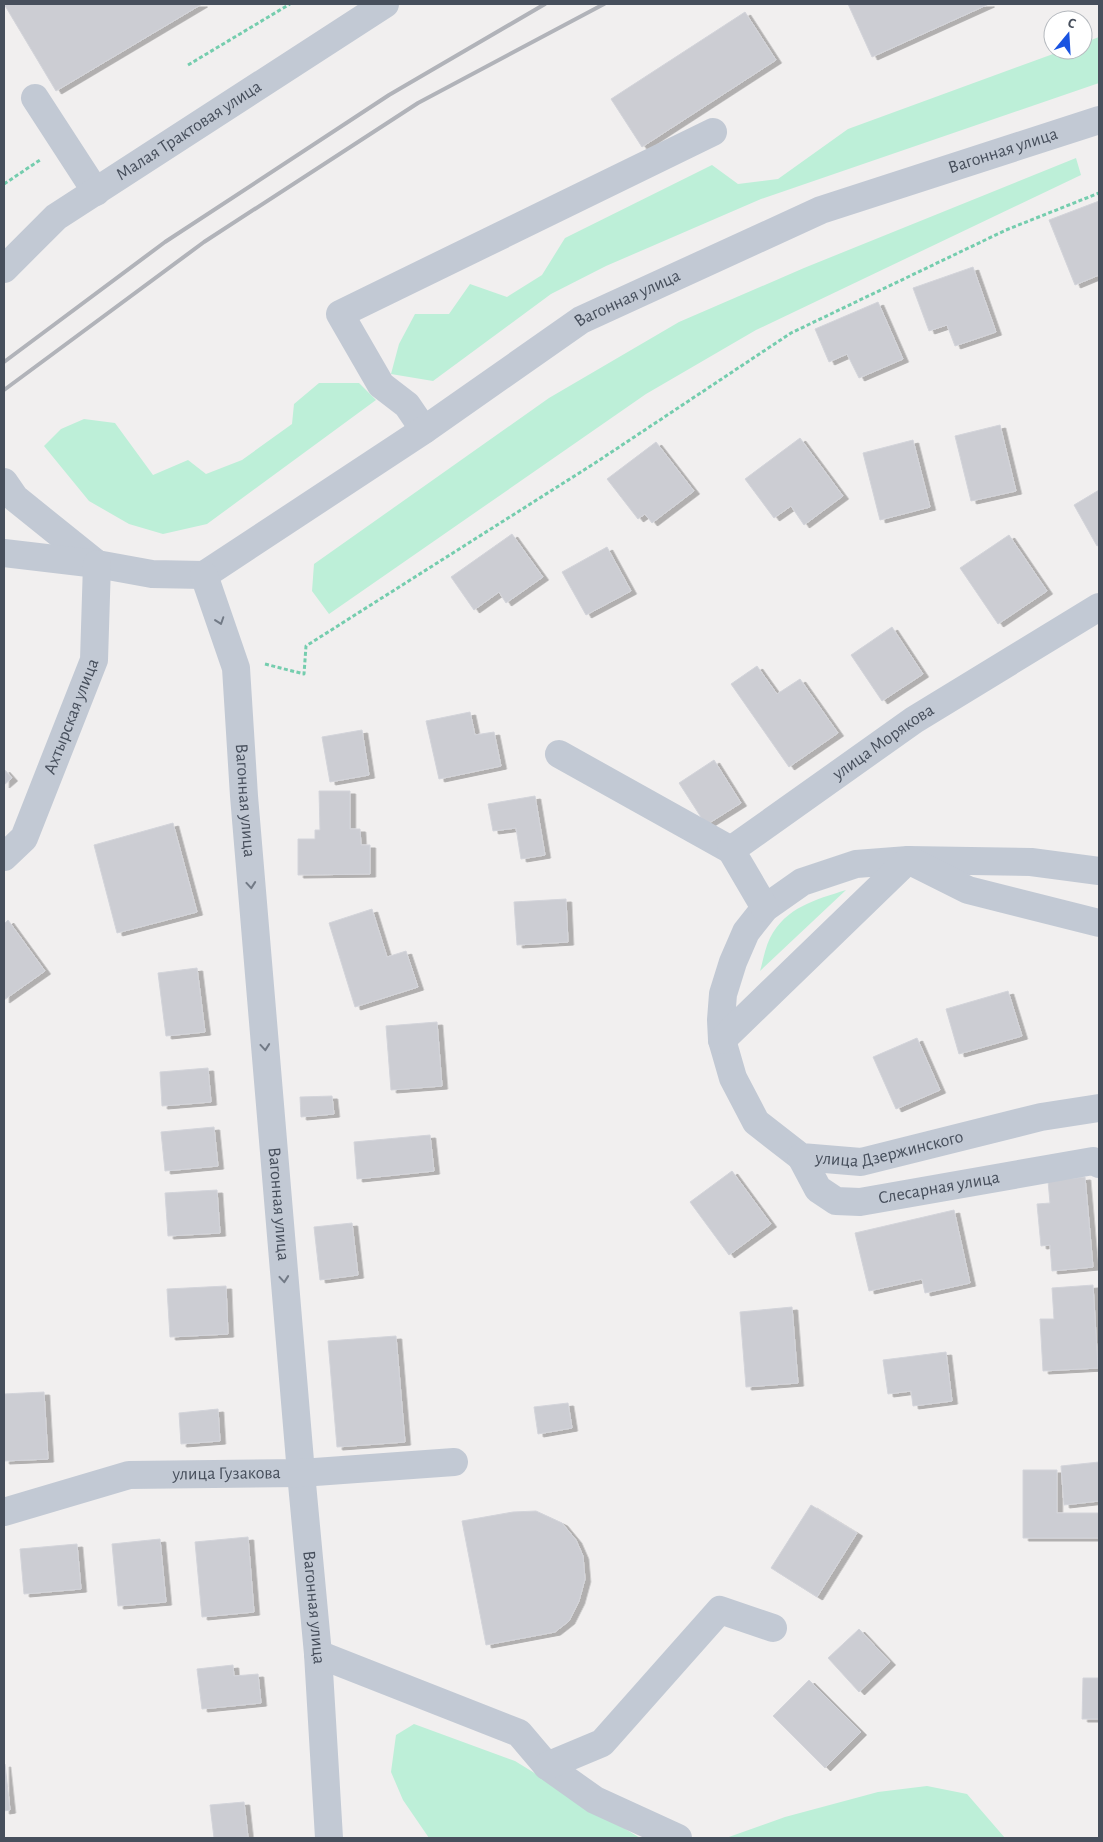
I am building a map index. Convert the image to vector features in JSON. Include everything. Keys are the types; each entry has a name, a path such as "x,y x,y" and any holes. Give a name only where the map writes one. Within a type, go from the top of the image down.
{"street":[{"name":"Малая Трактовая улица","path":"4,269 56,217 385,4"},
{"path":"35,98 96,192"},
{"name":"Вагонная улица","path":"329,1838 318,1654 244,805 236,668 204,575 424,430 581,320 821,210 1099,120"},
{"path":"424,430 408,405 380,385 340,314 713,132"},
{"path":"9,490 97,564"},
{"path":"4,553 97,564 152,574 204,575"},
{"name":"Ахтырская улица","path":"4,857 24,838 94,660 97,564"},
{"name":"улица Морякова","path":"731,850 914,720 1099,607"},
{"path":"559,754 731,850 765,908"},
{"path":"722,1040 908,860 968,890 1099,923"},
{"name":"улица Дзержинского","path":"1099,871 1031,862 908,860 856,864 802,882 765,908 746,932 733,962 723,994 721,1020 722,1040 733,1078 756,1122 801,1157 861,1162 1041,1117 1099,1108"},
{"name":"Слесарная улица","path":"801,1157 818,1189 836,1201 860,1202 1093,1161 1099,1164"},
{"name":"улица Гузакова","path":"4,1512 130,1475 301,1473 454,1462"},
{"path":"547,1766 602,1743 720,1610 773,1628"},
{"path":"318,1654 519,1733 547,1766 595,1800 678,1838"}],"path":[{"path":"188,65 290,4"},
{"path":"267,664 304,674 306,646 595,463 791,333 1006,230 1099,193"}],"green space":[{"path":"1099,37 1099,83 761,199 606,266 551,294 433,381 391,374 399,344 415,314 449,314 470,284 507,297 542,275 565,238 712,165 738,184 778,179 848,129 1043,58 1043,60 1093,60 1093,39"},
{"path":"1076,158 1081,175 756,330 646,394 329,614 312,591 314,564 549,398 679,322 804,268"},
{"path":"319,383 359,383 376,400 207,524 163,534 129,524 89,501 44,446 61,429 84,419 115,423 153,475 188,460 206,474 242,460 292,424 294,404"},
{"path":"846,890 760,971 770,938 784,919 802,906"},
{"path":"414,1724 515,1761 640,1838 429,1838 403,1800 391,1772 396,1735"},
{"path":"927,1786 967,1794 1005,1838 726,1838 785,1817 878,1792"}],"building":[{"path":"4,4 202,4 56,91"},
{"path":"848,4 989,4 872,57"},
{"path":"745,12 776,60 642,147 611,99"},
{"path":"1099,201 1099,275 1075,285 1049,220"},
{"path":"973,267 996,332 955,346 947,325 929,331 913,288"},
{"path":"878,302 903,359 859,378 847,354 829,362 815,329"},
{"path":"1000,425 1016,491 971,501 955,436"},
{"path":"800,438 843,496 804,525 791,506 774,518 745,479"},
{"path":"913,440 930,507 880,520 863,453"},
{"path":"656,442 694,491 652,523 645,514 638,519 607,479"},
{"path":"1099,490 1099,545 1097,546 1074,505"},
{"path":"512,534 543,577 506,603 499,592 474,610 451,577"},
{"path":"1009,535 1047,591 998,624 960,568"},
{"path":"607,547 631,591 586,615 562,572"},
{"path":"892,627 923,674 882,701 851,655"},
{"path":"757,666 777,694 800,679 838,733 789,767 731,684"},
{"path":"470,712 475,735 494,732 501,766 439,779 426,721"},
{"path":"362,730 369,775 330,782 322,737"},
{"path":"714,760 741,803 706,825 679,783"},
{"path":"4,769 12,778 4,785"},
{"path":"319,791 350,791 350,829 360,829 361,845 370,845 370,874 298,875 298,839 315,839 315,830 320,830"},
{"path":"535,796 545,855 521,859 516,828 493,831 488,804"},
{"path":"173,823 197,912 117,933 94,845"},
{"path":"566,899 568,942 517,945 514,902"},
{"path":"372,909 387,957 406,951 418,987 355,1007 329,923"},
{"path":"8,920 45,971 4,1000 4,924"},
{"path":"197,968 205,1032 166,1036 158,973"},
{"path":"1008,991 1022,1036 959,1054 946,1009"},
{"path":"437,1022 442,1086 391,1090 386,1026"},
{"path":"917,1038 940,1090 896,1109 873,1057"},
{"path":"208,1068 211,1102 162,1106 160,1072"},
{"path":"332,1096 334,1114 301,1117 300,1097"},
{"path":"214,1127 218,1166 165,1171 161,1132"},
{"path":"430,1135 434,1171 357,1179 354,1142"},
{"path":"732,1171 771,1224 729,1255 690,1202"},
{"path":"1085,1177 1093,1267 1052,1271 1050,1245 1041,1246 1037,1204 1050,1203 1048,1181"},
{"path":"217,1190 220,1233 168,1236 165,1193"},
{"path":"954,1210 970,1283 925,1293 922,1279 869,1291 855,1233"},
{"path":"352,1223 358,1275 320,1280 314,1227"},
{"path":"1093,1285 1098,1368 1043,1371 1040,1319 1054,1319 1052,1288"},
{"path":"226,1286 228,1334 170,1337 167,1289"},
{"path":"792,1307 798,1383 746,1387 740,1312"},
{"path":"396,1336 405,1442 337,1447 328,1341"},
{"path":"946,1352 952,1401 913,1406 911,1391 888,1394 883,1360"},
{"path":"44,1392 48,1459 4,1461 4,1394"},
{"path":"568,1403 572,1428 538,1434 534,1407"},
{"path":"218,1409 220,1441 181,1444 179,1413"},
{"path":"1099,1462 1099,1501 1064,1505 1061,1466"},
{"path":"1023,1470 1057,1470 1057,1513 1099,1513 1099,1538 1023,1538"},
{"path":"811,1505 857,1533 817,1597 771,1568"},
{"path":"536,1511 562,1523 576,1540 583,1556 585,1579 579,1601 569,1621 555,1632 486,1645 462,1521 513,1512"},
{"path":"248,1537 254,1612 202,1617 195,1542"},
{"path":"160,1539 166,1602 118,1606 112,1544"},
{"path":"77,1544 81,1589 24,1594 20,1549"},
{"path":"859,1629 890,1662 859,1692 828,1658"},
{"path":"233,1665 234,1676 258,1674 261,1703 202,1709 197,1669"},
{"path":"1083,1678 1099,1678 1099,1719 1082,1719"},
{"path":"809,1680 861,1732 825,1768 773,1716"},
{"path":"4,1764 10,1810 4,1811"},
{"path":"244,1802 248,1837 214,1838 210,1805"}],"railway":[{"path":"4,362 165,242 389,95 545,4"},
{"path":"4,390 204,242 418,103 604,4"}]}
